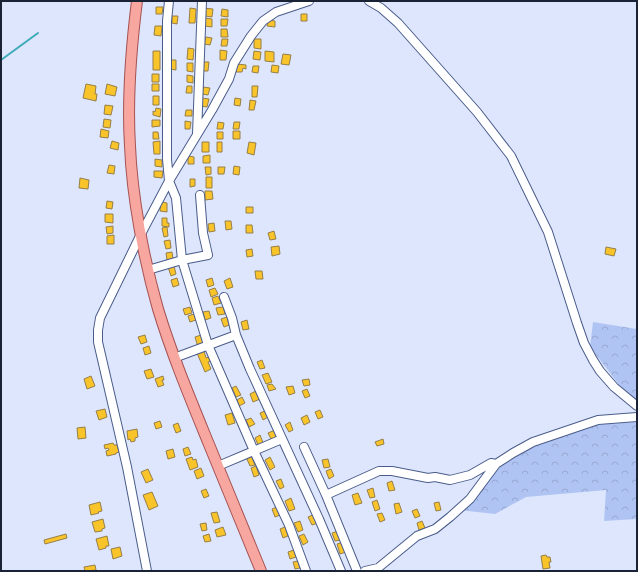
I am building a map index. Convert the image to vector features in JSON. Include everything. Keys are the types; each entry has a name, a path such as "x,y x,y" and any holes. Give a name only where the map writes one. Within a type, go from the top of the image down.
{"main road":[{"path":"137,1 132,49 130,146 134,190 148,270 158,309 174,358 261,571"}],"street":[{"path":"169,1 167,21 167,159 169,180 176,198 182,260 208,345 254,451 289,525 306,571"},
{"path":"197,135 202,1"},
{"path":"147,571 127,467 100,353 98,330 100,318 169,180 229,79 234,63 263,20 276,12 309,1"},
{"path":"369,1 381,8 398,24 476,112 511,156 548,232 577,323 592,360 614,387 637,406"},
{"path":"148,270 182,260 208,255 203,233 200,195"},
{"path":"224,298 232,318 236,335 319,518 341,571"},
{"path":"174,358 236,335"},
{"path":"365,571 377,570 417,536 435,528 450,517 470,498 496,464 512,453 533,442 598,420 637,417"},
{"path":"218,466 282,439"},
{"path":"304,447 326,495 357,571"},
{"path":"326,495 380,471 392,471 428,478 435,477 450,480 470,475 491,463 496,464"}],"green space":[{"path":"593,322 637,329 637,408 590,347"},
{"path":"637,422 637,519 604,521 606,490 526,497 495,514 459,510 490,474 528,449 593,425"}],"building":[{"path":"156,7 163,7 162,14 156,14"},
{"path":"190,8 196,9 195,23 189,23"},
{"path":"203,8 213,9 212,17 205,16"},
{"path":"222,9 228,10 228,17 221,16"},
{"path":"301,14 307,14 307,21 301,21"},
{"path":"172,16 178,16 177,24 172,23"},
{"path":"205,18 212,19 212,27 205,26"},
{"path":"221,19 228,19 227,26 221,26"},
{"path":"268,20 275,21 275,27 267,26"},
{"path":"155,26 162,26 161,36 154,35"},
{"path":"221,29 227,29 228,37 221,37"},
{"path":"206,37 212,38 210,45 204,44"},
{"path":"222,39 228,39 227,46 221,46"},
{"path":"254,39 261,39 261,49 254,48"},
{"path":"188,48 194,49 193,60 187,59"},
{"path":"220,50 227,51 226,60 220,60"},
{"path":"153,51 160,51 160,70 153,70"},
{"path":"254,51 261,52 260,60 253,59"},
{"path":"265,51 274,52 274,62 265,61"},
{"path":"283,54 291,55 289,65 281,64"},
{"path":"170,60 176,60 176,70 170,69"},
{"path":"202,62 209,62 208,71 202,71"},
{"path":"187,63 193,63 193,72 187,71"},
{"path":"237,64 246,65 246,69 243,68 242,72 236,72"},
{"path":"272,65 279,66 278,73 271,72"},
{"path":"253,66 259,66 258,73 252,72"},
{"path":"152,74 159,74 159,82 152,82"},
{"path":"187,75 193,76 193,83 187,82"},
{"path":"86,84 96,86 96,101 83,98"},
{"path":"107,84 117,87 115,96 105,94"},
{"path":"152,84 159,84 159,91 152,91"},
{"path":"187,86 192,86 192,93 186,93"},
{"path":"252,86 258,86 257,97 252,97"},
{"path":"203,87 210,88 208,95 202,94"},
{"path":"153,96 159,96 159,105 153,105"},
{"path":"202,98 209,99 207,107 201,106"},
{"path":"235,98 241,99 240,106 234,105"},
{"path":"250,100 256,101 254,110 249,110"},
{"path":"105,105 113,106 111,115 104,114"},
{"path":"156,108 161,109 160,117 153,115 153,111 155,112"},
{"path":"186,110 192,110 192,116 185,116"},
{"path":"104,119 111,120 110,128 103,127"},
{"path":"152,120 160,120 160,126 152,127"},
{"path":"185,121 191,122 190,129 185,129"},
{"path":"218,122 224,123 223,129 217,129"},
{"path":"234,122 240,122 239,129 233,129"},
{"path":"101,129 109,131 108,138 100,137"},
{"path":"233,131 240,131 240,139 233,139"},
{"path":"153,132 158,132 159,139 153,139"},
{"path":"217,132 223,132 223,139 217,139"},
{"path":"112,141 119,143 118,150 110,148"},
{"path":"160,141 160,154 154,154 153,142"},
{"path":"202,142 209,142 209,152 202,152"},
{"path":"217,142 222,142 222,152 217,152"},
{"path":"249,142 256,143 254,155 247,153"},
{"path":"210,155 210,163 203,163 203,156"},
{"path":"188,156 194,157 194,164 188,164"},
{"path":"155,159 162,160 162,167 155,166"},
{"path":"109,165 115,166 114,174 107,173"},
{"path":"234,166 240,167 239,175 233,174"},
{"path":"205,167 211,167 211,174 206,175"},
{"path":"218,167 225,167 224,174 218,174"},
{"path":"154,171 163,171 162,178 154,177"},
{"path":"206,177 212,177 212,188 206,188"},
{"path":"80,178 89,180 88,189 79,188"},
{"path":"190,179 195,179 195,186 190,187"},
{"path":"205,191 212,191 213,199 205,200"},
{"path":"107,201 113,202 112,209 106,208"},
{"path":"161,202 167,203 167,212 160,211"},
{"path":"246,207 253,207 253,213 246,213"},
{"path":"105,214 113,214 113,223 105,222"},
{"path":"162,218 167,218 169,227 162,226"},
{"path":"225,221 231,221 232,229 226,230"},
{"path":"214,223 215,231 209,232 208,224"},
{"path":"246,225 252,225 253,233 246,233"},
{"path":"113,226 113,233 107,234 106,227"},
{"path":"167,227 168,236 164,237 162,228"},
{"path":"274,231 276,239 270,240 268,233"},
{"path":"114,235 114,244 107,244 107,236"},
{"path":"170,240 171,248 166,249 164,241"},
{"path":"279,246 280,254 272,256 271,247"},
{"path":"606,247 616,249 614,256 605,254"},
{"path":"252,249 253,256 247,257 246,250"},
{"path":"172,252 173,259 167,260 166,253"},
{"path":"174,266 176,274 171,276 168,267"},
{"path":"255,271 262,271 263,279 256,279"},
{"path":"177,278 179,285 173,287 171,280"},
{"path":"212,278 214,285 208,287 206,280"},
{"path":"230,278 233,287 227,289 224,281"},
{"path":"215,288 218,294 211,297 209,290"},
{"path":"218,296 221,303 214,305 212,298"},
{"path":"190,307 192,313 185,315 183,309"},
{"path":"223,307 225,314 218,315 216,308"},
{"path":"209,311 211,318 205,320 203,312"},
{"path":"194,314 196,320 190,322 188,316"},
{"path":"227,317 229,325 224,327 221,319"},
{"path":"247,320 249,329 243,330 241,322"},
{"path":"145,335 147,342 141,344 138,337"},
{"path":"201,335 204,345 198,347 195,337"},
{"path":"149,346 151,353 145,355 143,348"},
{"path":"204,351 206,358 211,356 213,361 208,362 211,369 205,372 197,353"},
{"path":"262,360 265,368 260,369 257,362"},
{"path":"151,369 154,377 147,379 144,371"},
{"path":"268,373 272,382 266,384 262,375"},
{"path":"91,376 95,386 87,389 84,379"},
{"path":"163,376 164,380 162,380 164,385 158,387 155,379"},
{"path":"309,379 310,385 304,386 302,380"},
{"path":"272,384 276,389 269,391 267,385"},
{"path":"236,386 241,395 236,397 232,388"},
{"path":"293,386 295,393 289,395 286,387"},
{"path":"307,389 310,396 305,398 302,391"},
{"path":"256,391 260,399 253,402 250,394"},
{"path":"242,397 245,403 239,406 237,400"},
{"path":"105,409 107,417 99,420 96,411"},
{"path":"320,410 323,417 318,419 315,412"},
{"path":"265,411 268,417 263,420 260,413"},
{"path":"232,413 235,423 228,425 225,415"},
{"path":"307,415 310,422 304,425 301,418"},
{"path":"251,418 255,424 249,427 246,420"},
{"path":"160,421 162,427 156,429 154,423"},
{"path":"290,422 293,430 289,432 285,425"},
{"path":"178,423 181,431 176,433 173,425"},
{"path":"85,427 86,438 78,439 77,428"},
{"path":"137,429 138,437 135,438 135,441 131,442 130,439 128,440 127,431"},
{"path":"275,430 279,438 272,441 268,433"},
{"path":"260,435 264,445 259,447 255,438"},
{"path":"383,439 384,444 377,446 375,442"},
{"path":"113,443 114,445 117,445 119,452 107,456 106,451 109,450 108,448 105,449 104,445"},
{"path":"188,447 191,454 185,456 183,449"},
{"path":"173,449 175,457 168,459 166,451"},
{"path":"251,455 255,465 250,466 246,457"},
{"path":"192,457 193,460 196,459 198,467 190,470 186,459"},
{"path":"270,457 275,467 270,470 265,460"},
{"path":"328,459 330,467 324,468 322,460"},
{"path":"256,466 259,475 254,477 251,468"},
{"path":"201,468 204,476 197,479 194,471"},
{"path":"148,469 153,480 146,483 141,472"},
{"path":"331,469 334,476 329,479 326,471"},
{"path":"281,479 284,487 280,489 276,481"},
{"path":"392,481 395,490 389,491 387,483"},
{"path":"373,488 375,497 370,498 367,490"},
{"path":"206,489 209,496 204,498 201,491"},
{"path":"152,492 158,506 149,510 143,495"},
{"path":"358,493 362,503 355,505 352,495"},
{"path":"291,498 295,509 289,511 285,501"},
{"path":"377,500 380,509 375,511 372,502"},
{"path":"100,502 102,511 91,515 89,505"},
{"path":"439,502 441,510 436,511 434,503"},
{"path":"399,503 402,512 396,514 394,504"},
{"path":"277,507 280,515 275,517 272,509"},
{"path":"417,509 420,516 415,518 412,511"},
{"path":"217,512 220,522 214,523 211,513"},
{"path":"382,513 385,520 380,522 377,514"},
{"path":"315,514 318,523 312,525 308,517"},
{"path":"103,519 105,528 102,529 102,531 95,532 92,522"},
{"path":"300,521 303,530 298,532 294,523"},
{"path":"422,521 425,528 419,530 417,523"},
{"path":"206,523 207,530 202,531 200,524"},
{"path":"223,527 226,535 217,537 215,530"},
{"path":"285,527 288,536 283,538 280,529"},
{"path":"338,531 341,540 335,541 332,533"},
{"path":"66,534 67,538 45,544 44,540"},
{"path":"209,534 211,541 205,542 203,536"},
{"path":"304,534 308,542 303,545 299,536"},
{"path":"107,536 109,546 99,550 96,539"},
{"path":"343,542 346,552 340,554 337,544"},
{"path":"120,547 122,556 113,559 111,549"},
{"path":"294,550 296,557 290,559 288,552"},
{"path":"546,555 547,557 550,557 550,568 543,569 541,556"},
{"path":"298,561 300,568 295,569 293,562"},
{"path":"95,565 96,570 85,571 84,567"}],"waterway":[{"path":"1,60 38,33"}]}
